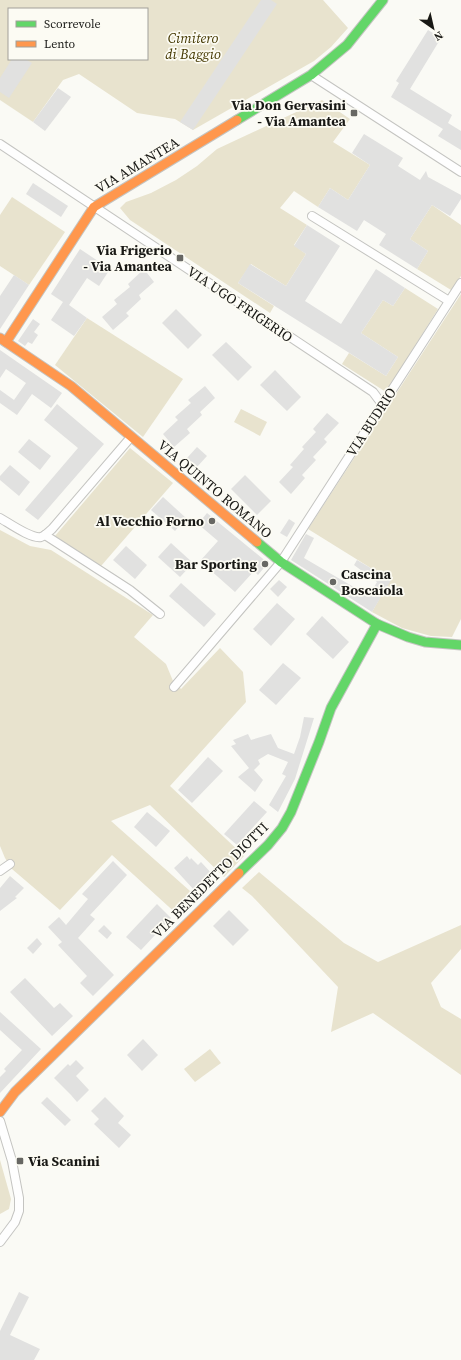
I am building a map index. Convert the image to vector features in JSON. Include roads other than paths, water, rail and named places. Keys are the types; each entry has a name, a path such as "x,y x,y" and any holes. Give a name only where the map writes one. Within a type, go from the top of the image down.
{"street":[{"name":"VIA AMANTEA","path":"3,340 94,207 311,75 346,45 374,14 383,0"},
{"path":"311,75 461,172"},
{"name":"VIA UGO FRIGERIO","path":"0,144 373,392 382,404"},
{"path":"312,216 449,301"},
{"name":"VIA BUDRIO","path":"281,562 461,283"},
{"name":"VIA QUINTO ROMANO","path":"3,340 71,386 281,562 377,624 408,637 425,642 461,644"},
{"path":"0,518 32,536 40,537 45,535 52,530 131,437"},
{"path":"45,535 130,590 160,614"},
{"path":"174,687 281,562"},
{"name":"VIA BENEDETTO DIOTTI","path":"0,1112 15,1092 268,845 282,828 319,742 331,708 377,624"},
{"path":"0,871 10,864"},
{"path":"0,1121 12,1161 19,1198 19,1211 15,1222 1,1238"}],"place":[{"name":"Via Don Gervasini - Via Amantea","path":"354,113"},
{"name":"Via Frigerio - Via Amantea","path":"180,258"},
{"name":"Al Vecchio Forno","path":"212,521"},
{"name":"Bar Sporting","path":"265,564"},
{"name":"Cascina Boscaiola","path":"333,582"},
{"name":"Via Scanini","path":"20,1161"}],"park label":[{"name":"Cimitero di Baggio","path":"193,46"}]}
